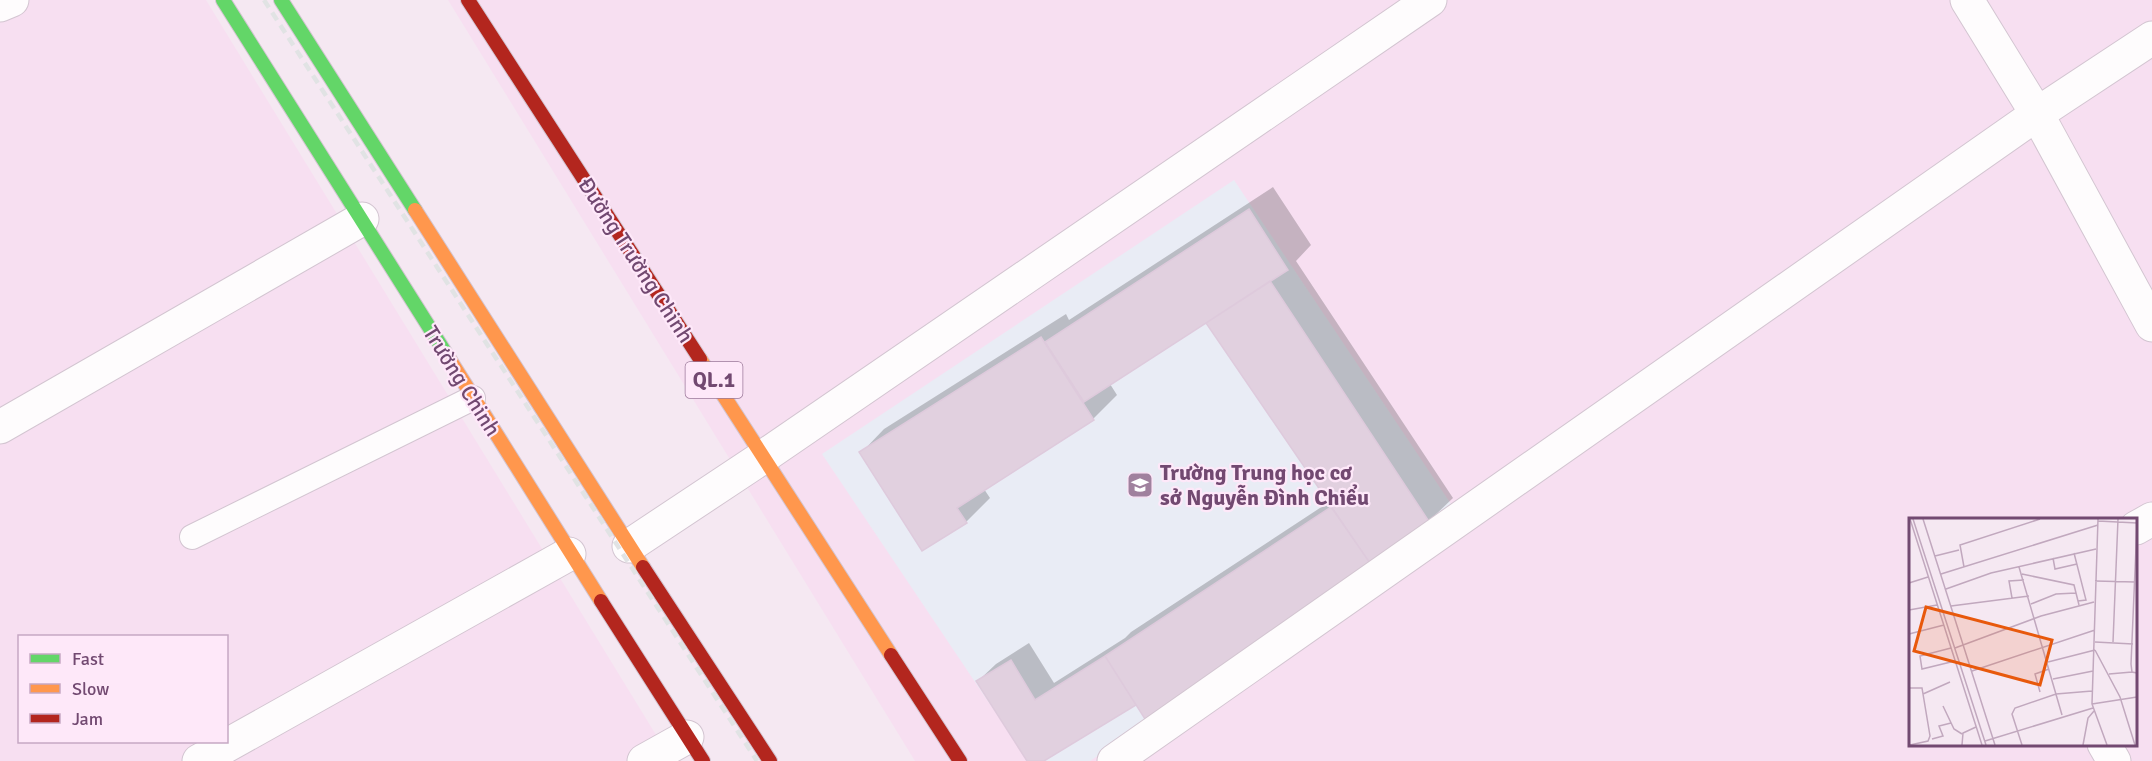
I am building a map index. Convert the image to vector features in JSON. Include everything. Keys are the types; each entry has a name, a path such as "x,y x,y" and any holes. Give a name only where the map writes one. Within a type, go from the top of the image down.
{"main road":[{"name":"Trường Chinh","path":"223,0 362,219 569,554 695,749"},
{"path":"281,0 629,546 770,761"},
{"name":"Đường Trường Chinh","path":"468,0 960,761"}],"street":[{"path":"0,6 12,0"},
{"path":"629,546 763,457 1430,0"},
{"path":"1967,0 2037,114 2152,325"},
{"path":"1114,761 2037,114 2152,38"},
{"path":"0,427 362,219"},
{"path":"2137,527 2152,519"},
{"path":"199,761 569,554"},
{"path":"2105,746 2114,761"},
{"path":"644,761 695,749"}],"lane":[{"path":"192,537 473,398"}],"shaded area":[{"path":"0,0 206,0 672,761 0,761"},
{"path":"448,0 2152,0 2152,761 915,761"},
{"name":"Trường Trung học cơ sở Nguyễn Đình Chiểu","path":"1234,180 1459,516 1090,761 1028,761 822,454"}],"building":[{"path":"1249,209 1288,270 1084,402 1045,342"},
{"path":"1270,281 1430,523 1372,566 1206,323"},
{"path":"1041,337 1094,420 957,508 967,523 922,551 859,452"},
{"path":"1331,507 1372,566 1145,719 1105,656"},
{"path":"1105,656 1136,705 1044,761 1027,761 976,681 1011,660 1035,700"}],"railway":[{"path":"264,0 757,761"}],"traffic: fast":[{"path":"223,0 448,357"},
{"path":"281,0 415,210"}],"traffic: slow":[{"path":"415,210 643,567"},
{"path":"448,357 601,601"},
{"path":"700,359 891,655"}],"traffic: jam":[{"path":"468,0 700,359"},
{"path":"643,567 770,761"},
{"path":"601,601 703,761"},
{"path":"891,655 960,761"}],"place":[{"name":"Trường Trung học cơ sở Nguyễn Đình Chiểu","path":"1140,485"}]}
